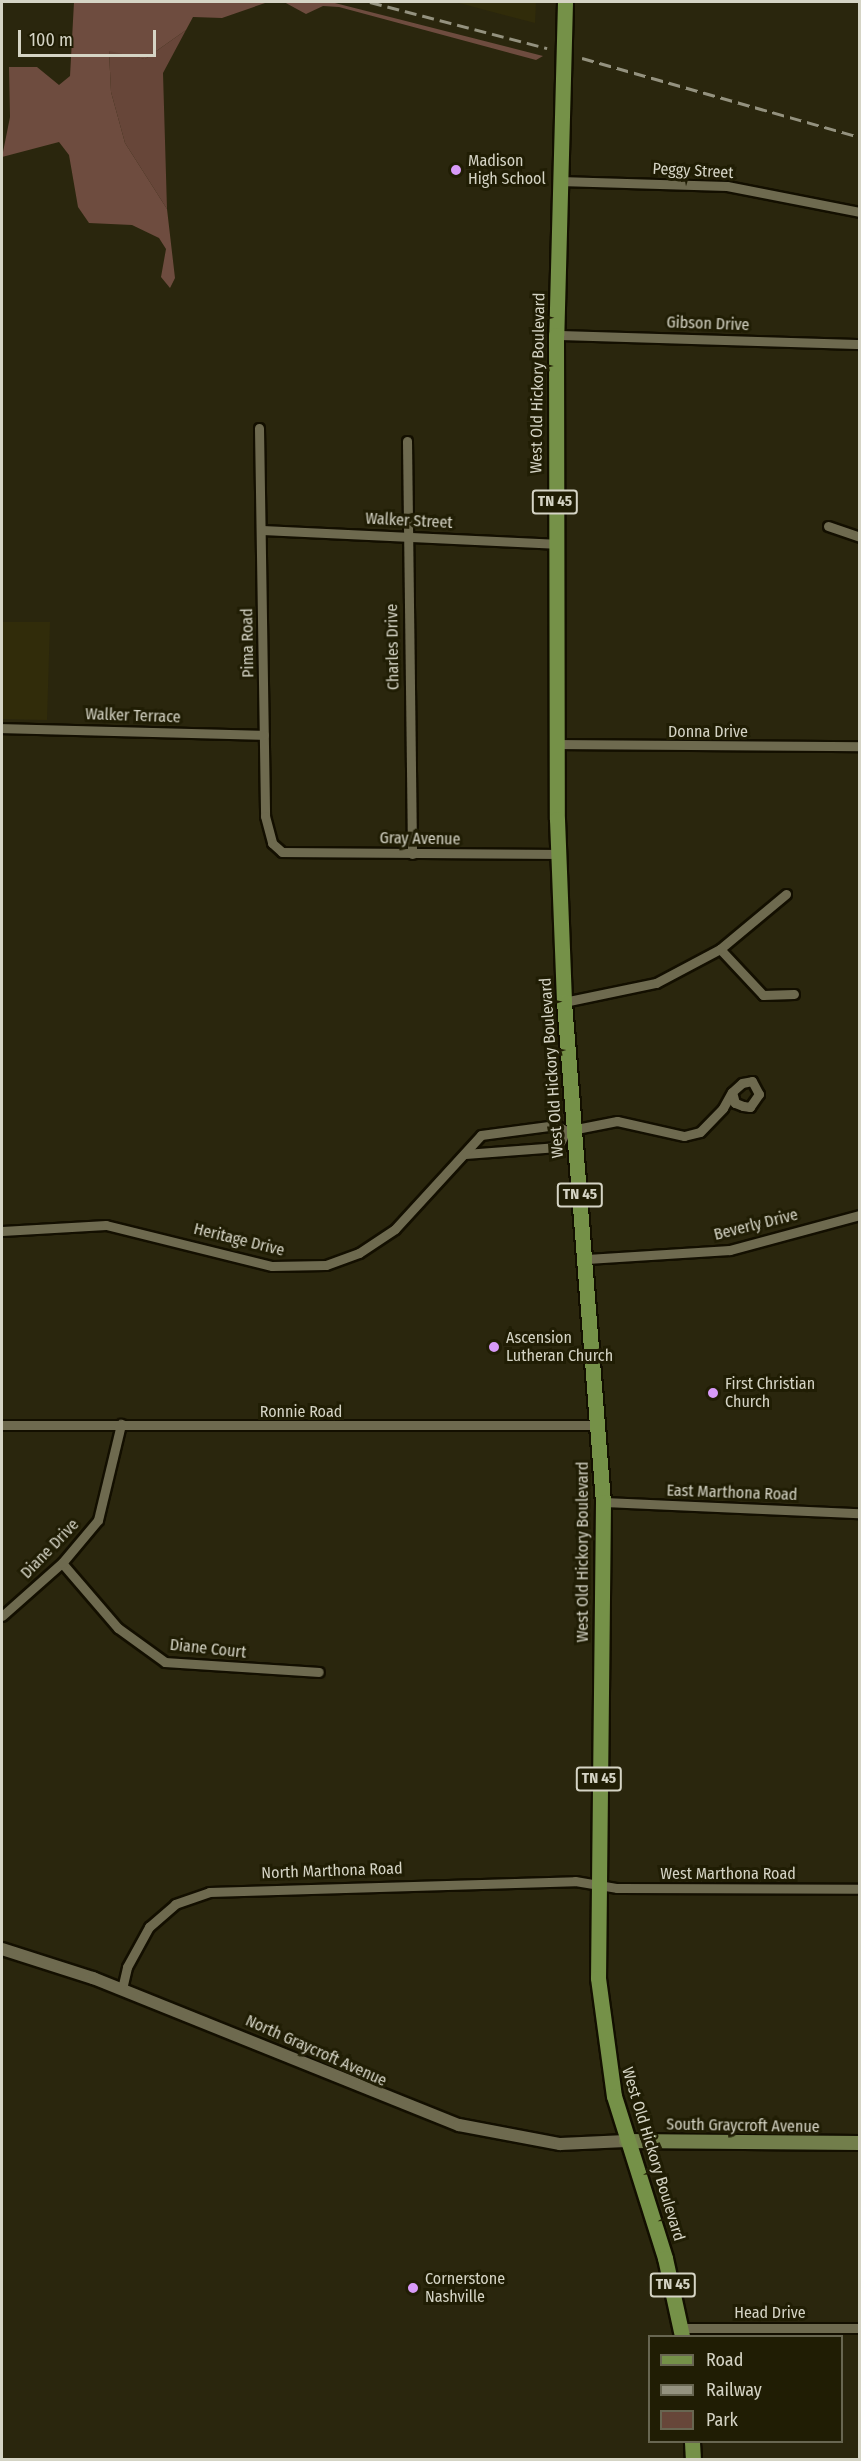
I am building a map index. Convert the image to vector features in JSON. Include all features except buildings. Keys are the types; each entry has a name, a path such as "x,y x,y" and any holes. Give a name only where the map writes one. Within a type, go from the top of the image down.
{"main road":[{"name":"West Old Hickory Boulevard","path":"566,2 556,335 556,744 569,1131 587,1259 600,1425 603,1502 596,1883 605,2056 626,2141 665,2258 682,2332"},
{"name":"South Graycroft Avenue","path":"626,2141 860,2144"},
{"path":"692,2443 693,2460"}],"street":[{"name":"Peggy Street","path":"559,181 727,186 860,212"},
{"name":"Gibson Drive","path":"556,335 860,344"},
{"name":"Pima Road","path":"260,428 267,831 282,852"},
{"name":"Charles Drive","path":"407,441 406,536 412,854"},
{"path":"828,526 860,537"},
{"name":"Walker Street","path":"262,530 555,544"},
{"name":"Walker Terrace","path":"2,728 264,735"},
{"name":"Donna Drive","path":"556,744 860,746"},
{"name":"Gray Avenue","path":"282,852 558,854"},
{"path":"564,1002 656,983 720,950 786,894"},
{"path":"720,950 763,995 794,994"},
{"name":"Heritage Drive","path":"2,1231 106,1225 272,1266 326,1265 385,1238 481,1135 556,1125 569,1131 617,1121 684,1136 700,1132 732,1092"},
{"name":"Heritage Drive","path":"465,1154 558,1147 569,1131"},
{"name":"Beverly Drive","path":"587,1259 730,1250 860,1215"},
{"name":"Diane Drive","path":"2,1616 62,1563 98,1520 121,1424"},
{"name":"Ronnie Road","path":"2,1425 600,1425"},
{"name":"East Marthona Road","path":"603,1502 860,1513"},
{"name":"Diane Court","path":"62,1563 118,1628 165,1662 319,1672"},
{"name":"West Marthona Road","path":"596,1883 860,1889"},
{"name":"North Marthona Road","path":"122,1989 127,1967 148,1927 190,1896 236,1889 596,1883"},
{"name":"North Graycroft Avenue","path":"2,1949 122,1989 459,2125 560,2144 626,2141"},
{"name":"Head Drive","path":"682,2332 860,2328"}],"shaded area":[{"path":"74,2 268,2 222,18 193,17 186,30 145,59 109,51 111,92 125,143 167,209 175,278 170,288 161,277 166,249 159,238 132,225 89,223 78,207 69,155 59,142 2,157 10,117 9,67 37,67 59,85 70,76"},
{"path":"284,2 331,2 543,56 536,60 339,7 323,6 306,14"},
{"path":"455,2 536,2 535,23"},
{"path":"2,622 50,622 47,720 2,719"}],"green space":[{"path":"186,30 163,73 167,209 125,143 111,92 109,50 145,59"}],"railway":[{"path":"370,2 547,48"},
{"path":"582,58 860,137"}],"place":[{"name":"Madison High School","path":"456,170"},
{"name":"Ascension Lutheran Church","path":"494,1347"},
{"name":"First Christian Church","path":"713,1393"},
{"name":"Cornerstone Nashville","path":"413,2288"}]}
